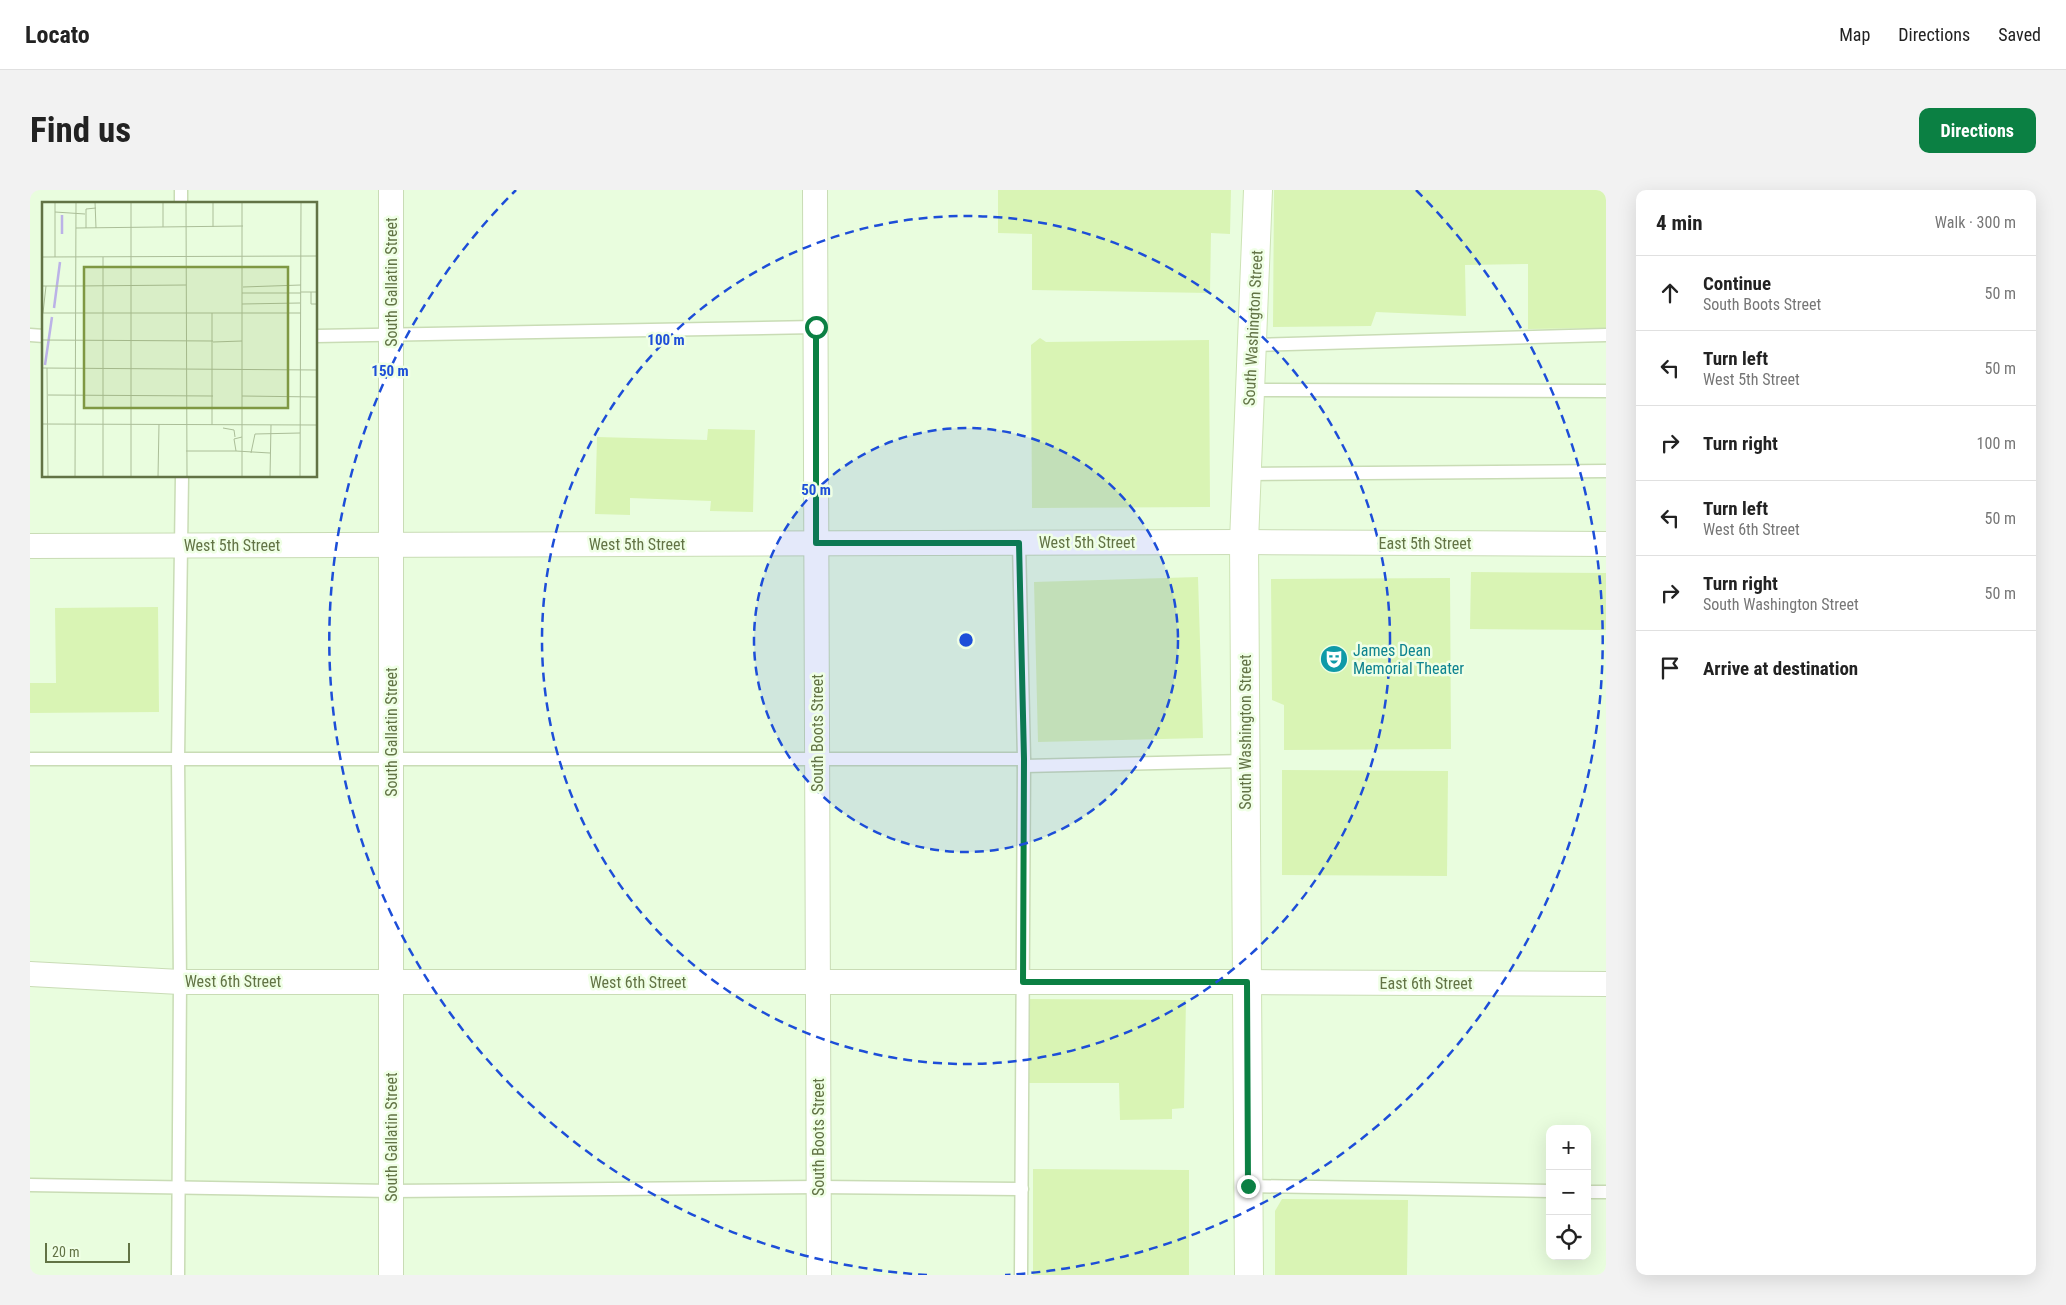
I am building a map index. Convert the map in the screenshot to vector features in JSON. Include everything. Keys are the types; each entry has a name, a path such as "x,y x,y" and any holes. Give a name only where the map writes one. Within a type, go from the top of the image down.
{"main road":[{"name":"South Washington Street","path":"1249,1275 1244,542 1258,190"}],"street":[{"name":"South Gallatin Street","path":"391,190 391,1275"},
{"name":"South Boots Street","path":"815,190 819,1275"},
{"name":"West 5th Street","path":"30,546 1244,542"},
{"name":"East 5th Street","path":"1244,542 1606,544"},
{"name":"West 6th Street","path":"30,974 180,982 1247,982"},
{"name":"East 6th Street","path":"1247,982 1606,984"}],"lane":[{"path":"318,336 816,327"},
{"path":"1253,345 1606,335"},
{"path":"1250,390 1606,391"},
{"path":"1246,474 1606,471"},
{"path":"178,1275 180,982 178,759 182,478"},
{"path":"1019,543 1024,762 1021,1275"},
{"path":"30,759 1245,761"},
{"path":"30,1185 391,1191 819,1187 1022,1189"},
{"path":"1248,1186 1546,1191"},
{"path":"1591,1192 1606,1192"}],"building":[{"path":"998,190 1231,190 1230,234 1211,233 1210,293 1032,290 1032,234 998,233"},
{"path":"1274,190 1606,190 1606,328 1528,329 1528,264 1465,265 1466,316 1376,312 1371,326 1273,327"},
{"path":"1040,338 1046,342 1209,340 1210,507 1032,508 1031,345"},
{"path":"708,429 755,430 753,512 710,511 711,501 630,498 630,515 595,514 597,437 707,440"},
{"path":"1471,572 1606,573 1606,630 1470,629"},
{"path":"1198,577 1203,738 1038,742 1034,582"},
{"path":"1450,578 1451,749 1284,750 1284,705 1272,700 1271,579"},
{"path":"158,607 159,712 30,713 30,683 56,683 55,608"},
{"path":"1282,770 1448,771 1447,876 1282,875"},
{"path":"1025,999 1186,1000 1184,1108 1172,1109 1172,1119 1120,1120 1119,1083 1026,1083"},
{"path":"1033,1169 1189,1170 1189,1275 1033,1275"},
{"path":"1282,1199 1408,1200 1407,1275 1275,1275 1275,1211"}],"place":[{"name":"James Dean Memorial Theater","path":"1334,659"}],"route":[{"path":"816,327 816,543 1019,543 1024,759 1023,982 1247,982 1248,1186"}]}
